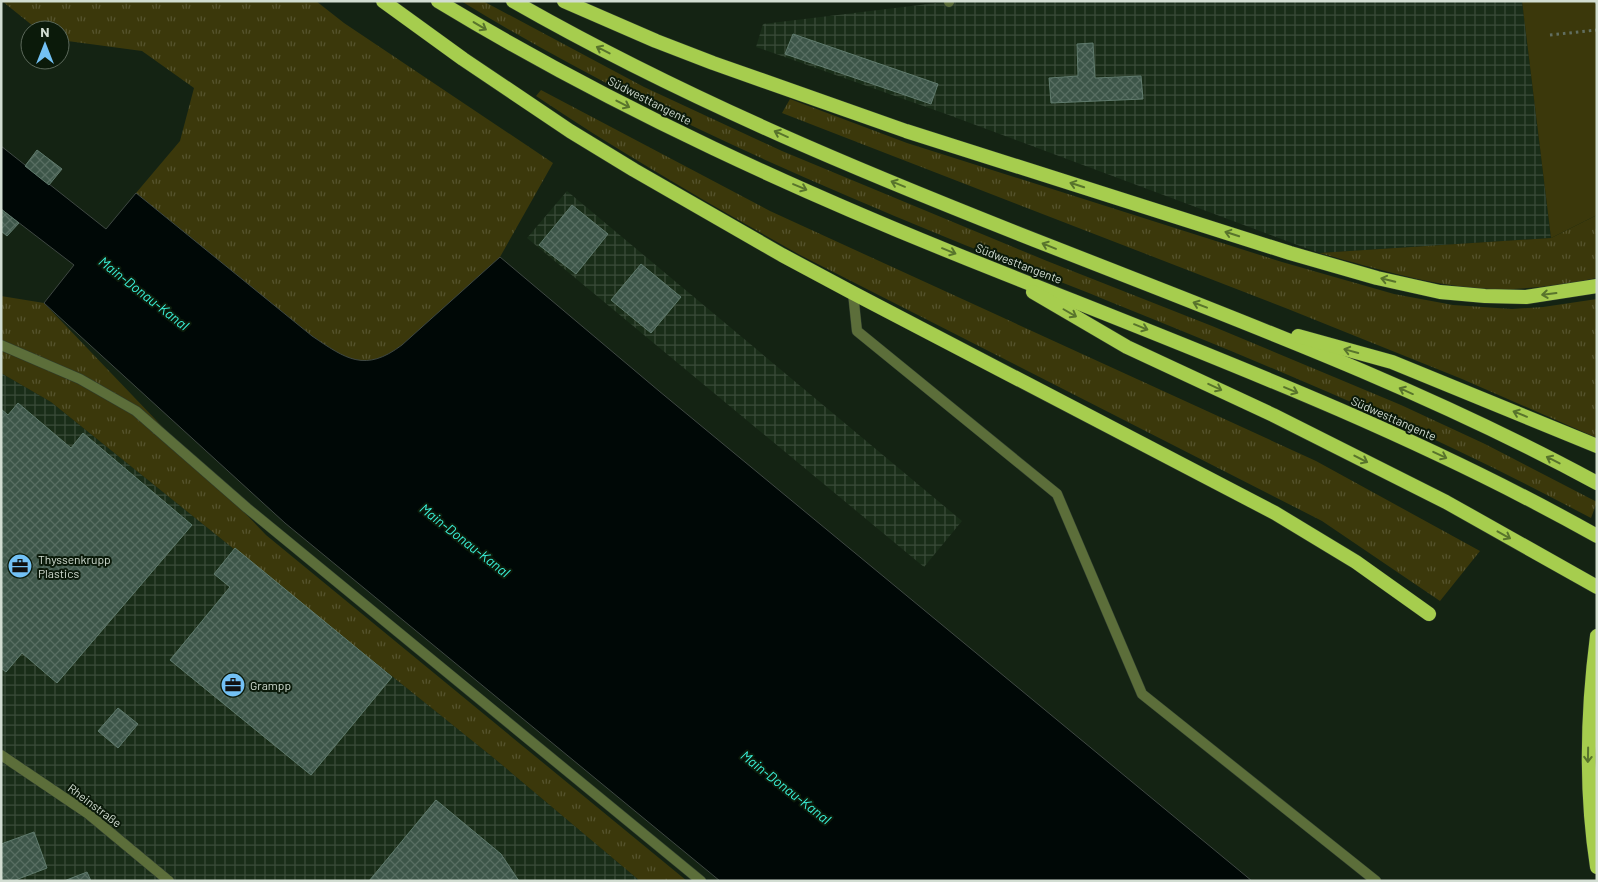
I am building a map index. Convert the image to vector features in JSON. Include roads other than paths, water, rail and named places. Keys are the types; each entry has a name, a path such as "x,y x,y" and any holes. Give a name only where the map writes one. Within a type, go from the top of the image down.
{"highway":[{"path":"383,1 463,59 594,146 634,170 782,255 853,293 1275,513 1356,562 1429,614"},
{"name":"Südwesttangente","path":"438,1 523,50 667,127 755,168 890,227 1136,325 1360,419 1482,476 1597,536"},
{"name":"Südwesttangente","path":"513,1 659,78 732,113 826,154 1062,251 1246,322 1384,381 1478,424 1597,483"},
{"path":"564,1 656,41 713,63 906,131 1290,253 1377,278 1440,292 1485,296 1526,297 1597,286"},
{"path":"998,271 1128,347 1273,415 1446,502 1597,587"},
{"path":"1246,322 1392,362 1597,446"},
{"path":"1597,636 1589,720 1588,758 1592,834 1597,867"}],"street":[{"path":"853,293 857,331 1057,494 1142,694 1376,881"},
{"path":"1,345 80,378 136,411 247,508 701,881"},
{"name":"Rheinstraße","path":"1,755 87,813 169,881"}],"water":[{"name":"Main-Donau-Kanal","path":"1,146 106,229 136,193 312,336 335,351 356,360 377,359 389,354 402,345 500,257 659,391 1252,881 720,881 285,523 44,303 74,265 1,209"}],"place":[{"name":"Thyssenkrupp Plastics","path":"20,566"},
{"name":"Grampp","path":"233,685"}]}
